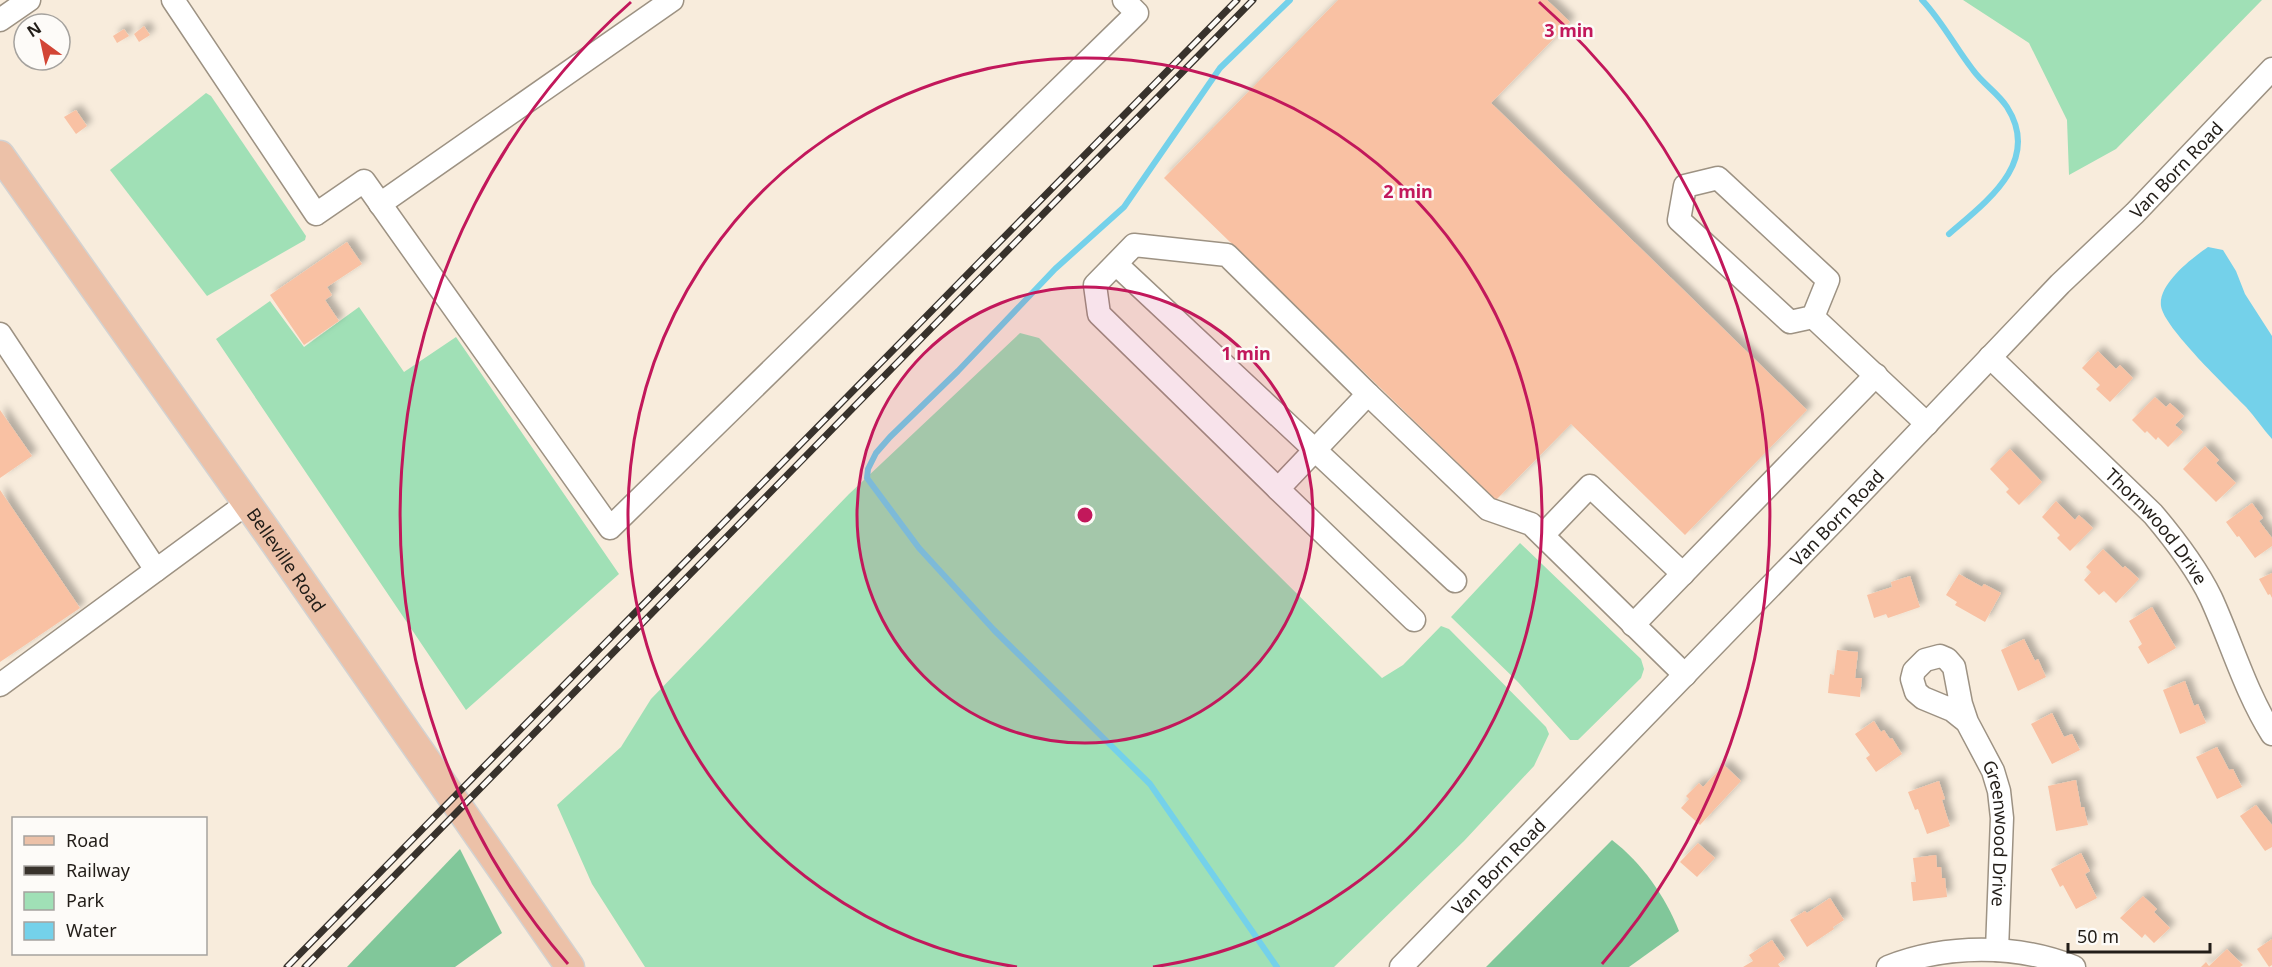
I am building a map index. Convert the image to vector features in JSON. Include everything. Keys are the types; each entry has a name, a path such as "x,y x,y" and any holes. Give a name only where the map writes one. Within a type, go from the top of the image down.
{"main road":[{"name":"Belleville Road","path":"0,155 570,967"}],"street":[{"path":"0,20 29,0"},
{"path":"173,0 316,214 364,181 610,528 1137,13 1124,0"},
{"path":"380,204 672,0"},
{"name":"Van Born Road","path":"1401,967 2060,284 2135,213 2272,69"},
{"path":"1718,178 1828,280 1813,317 1790,322 1680,220 1685,186 1718,178"},
{"path":"1414,620 1099,314 1095,285 1134,245 1227,255 1488,509 1532,524 1684,675"},
{"path":"1116,264 1455,581"},
{"path":"1813,317 1927,424"},
{"path":"0,334 156,570"},
{"name":"Thornwood Drive","path":"1990,357 2152,514 2189,561 2205,587 2258,711 2272,734"},
{"path":"1633,625 1876,375"},
{"path":"1278,489 1368,394"},
{"path":"1543,535 1590,486 1683,574"},
{"path":"0,685 246,504"},
{"name":"Greenwood Drive","path":"1967,722 1993,771 2001,803 1997,950"},
{"path":"1888,967 1921,956 1943,952 1997,950 2029,954 2074,967"}],"green space":[{"path":"1963,0 2262,0 2116,149 2069,175 2067,120 2029,43"},
{"path":"206,93 211,96 306,236 305,240 207,296 110,170"},
{"path":"270,301 304,347 359,307 404,372 456,337 619,574 466,710 216,339"},
{"path":"1020,333 1039,338 1382,678 1403,665 1441,626 1449,629 1546,727 1549,734 1534,766 1464,841 1334,967 645,967 592,884 557,805 621,747 651,699 849,494"},
{"path":"1520,543 1641,659 1644,669 1641,678 1578,740 1570,740 1518,682 1451,617"},
{"path":"1612,840 1652,881 1679,931 1629,967 1486,967"},
{"path":"460,849 502,933 455,967 347,967"}],"water":[{"path":"2208,247 2223,250 2236,271 2245,294 2272,336 2272,439 2246,407 2184,343 2165,316 2161,306 2165,289 2177,272"}],"building":[{"path":"1338,0 1547,0 1570,22 1491,103 1807,410 1685,535 1571,424 1496,500 1164,178"},
{"path":"144,26 150,35 139,42 134,34"},
{"path":"124,29 129,36 117,43 113,36"},
{"path":"76,110 87,126 76,134 64,117"},
{"path":"347,242 362,264 327,287 332,295 325,300 339,321 304,345 270,295"},
{"path":"2098,351 2116,369 2120,365 2133,378 2110,402 2096,389 2100,385 2082,368"},
{"path":"2155,397 2166,407 2170,403 2184,416 2175,425 2183,432 2168,447 2158,437 2156,440 2147,431 2145,433 2132,420"},
{"path":"0,410 32,456 0,478"},
{"path":"2205,446 2219,460 2216,463 2236,483 2216,502 2183,469"},
{"path":"2010,449 2042,482 2019,505 2006,492 2009,489 1990,469"},
{"path":"0,490 80,608 0,662"},
{"path":"2056,501 2075,520 2079,515 2093,528 2070,551 2057,538 2060,535 2042,517"},
{"path":"2252,503 2263,518 2259,521 2272,538 2272,546 2255,558 2226,522"},
{"path":"2103,549 2139,579 2116,603 2104,591 2099,595 2084,580 2091,572 2086,567"},
{"path":"2272,573 2272,598 2259,579"},
{"path":"1959,574 1982,587 1984,584 2001,593 1985,622 1955,605 1957,602 1946,595"},
{"path":"1910,576 1920,607 1888,618 1886,614 1874,618 1867,595 1892,587 1891,582"},
{"path":"2152,607 2176,648 2148,664 2138,647 2142,644 2129,621"},
{"path":"2024,639 2035,661 2038,659 2046,677 2018,691 2001,650"},
{"path":"1837,650 1858,652 1855,678 1862,678 1860,697 1828,693 1830,674 1834,675"},
{"path":"2185,681 2194,706 2198,704 2206,723 2180,734 2163,690"},
{"path":"2052,713 2064,737 2072,734 2080,750 2052,764 2031,724"},
{"path":"1874,721 1881,732 1884,730 1890,739 1892,738 1902,754 1876,772 1866,758 1870,755 1855,734"},
{"path":"2217,747 2229,770 2233,769 2242,787 2217,799 2196,757"},
{"path":"1724,765 1741,781 1700,825 1681,808 1689,799 1686,796 1699,783 1703,787"},
{"path":"2076,780 2081,807 2084,807 2088,825 2056,831 2048,786"},
{"path":"1939,781 1950,826 1927,834 1918,809 1915,810 1908,792"},
{"path":"2256,805 2272,825 2272,847 2265,851 2240,816"},
{"path":"1698,843 1715,858 1697,877 1680,862"},
{"path":"2081,853 2090,871 2085,874 2097,898 2076,909 2063,885 2060,887 2051,869"},
{"path":"1936,855 1937,867 1941,867 1942,878 1945,878 1947,897 1913,901 1911,882 1916,882 1913,858"},
{"path":"2143,896 2157,909 2154,912 2170,928 2154,943 2145,934 2142,938 2120,918"},
{"path":"1830,898 1844,920 1807,947 1790,920 1805,911 1807,913"},
{"path":"2272,939 2272,965 2269,967 2257,949"},
{"path":"1772,940 1785,959 1778,964 1780,967 1743,967 1753,961 1749,955"},
{"path":"2227,949 2243,965 2240,967 2201,967 2206,962 2209,966"}],"waterway":[{"path":"1277,967 1150,784 994,630 919,548 867,478 868,469 876,453 890,437 958,371 1055,269 1124,207 1220,68 1290,0"},
{"path":"1922,0 1977,75 2007,107 2016,127 2018,146 2014,163 2005,179 1979,208 1949,234"}],"railway":[{"path":"287,967 1237,0"},
{"path":"305,967 1253,0"}]}
